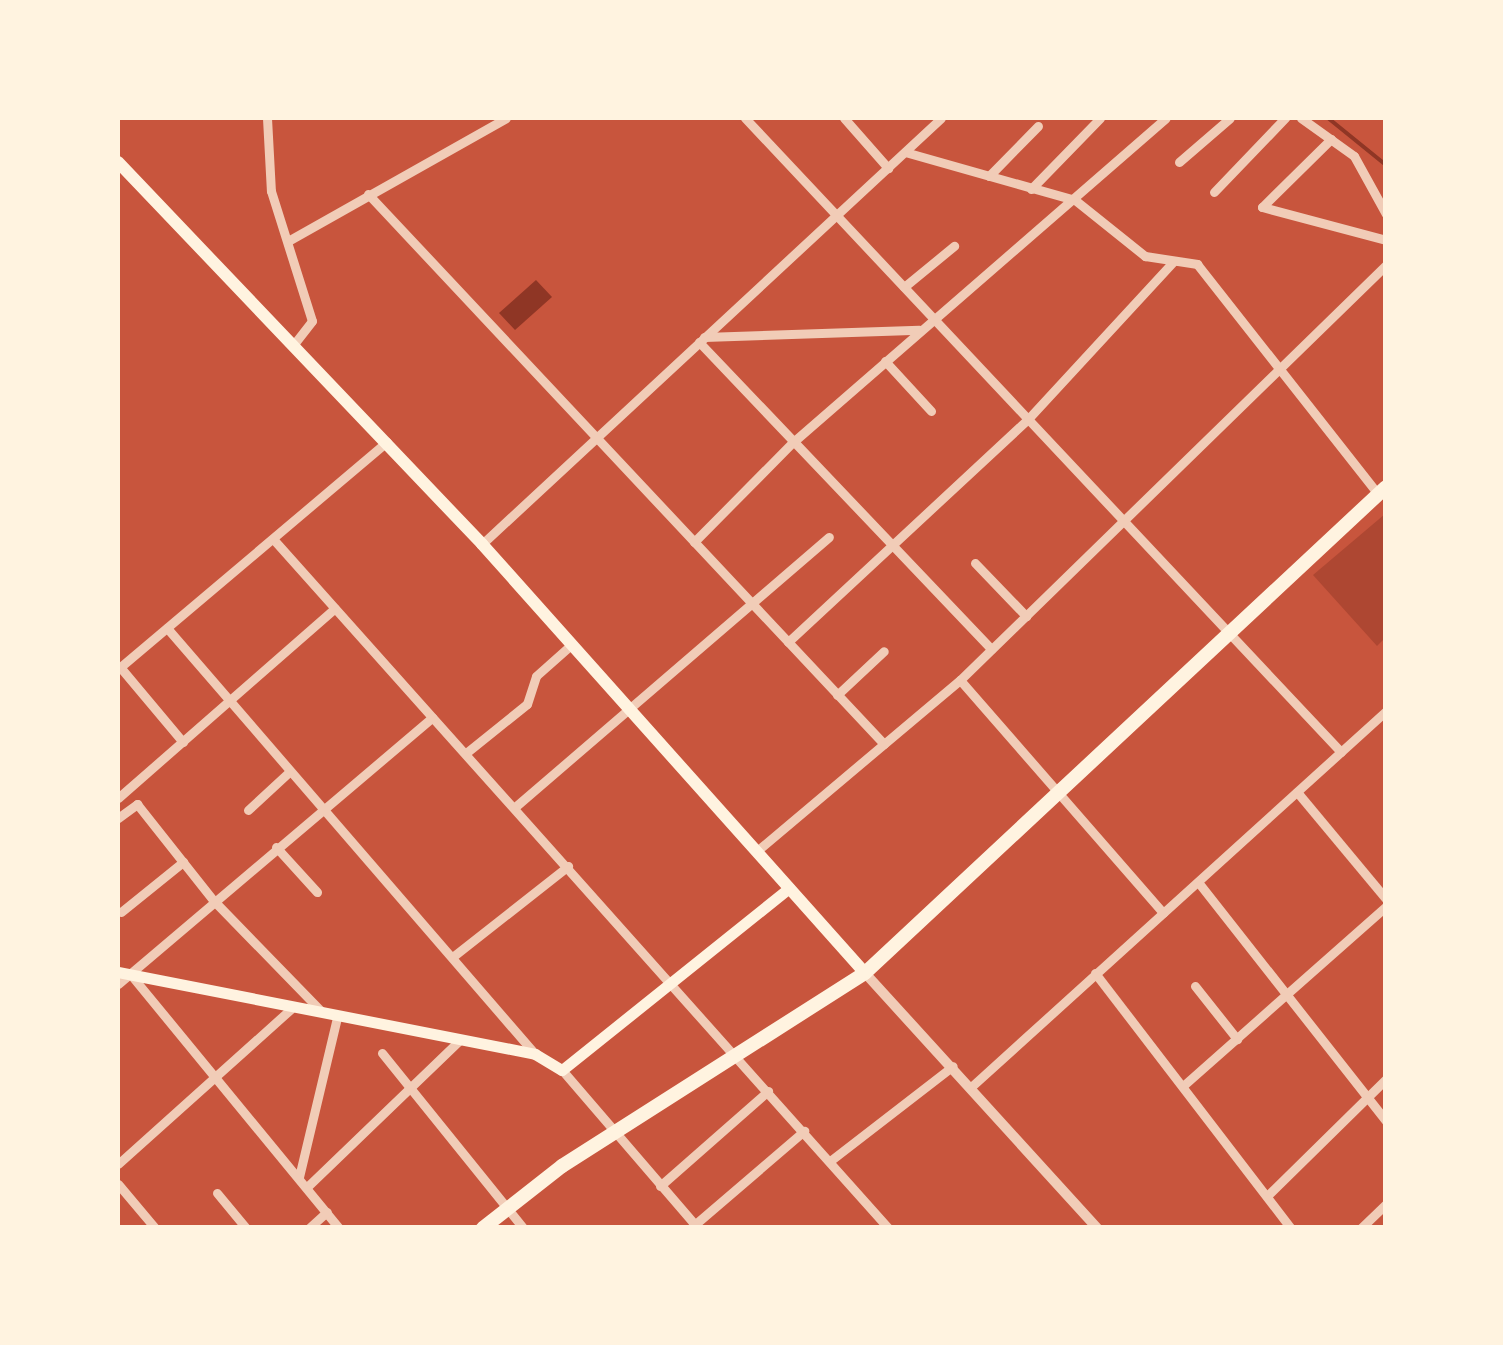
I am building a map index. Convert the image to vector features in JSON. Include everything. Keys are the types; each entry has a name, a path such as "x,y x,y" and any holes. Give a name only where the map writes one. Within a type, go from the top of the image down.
{"highway":[{"path":"483,1228 506,1207 610,1134 865,973 1383,495"}],"main road":[{"path":"118,162 482,544 865,973"},
{"path":"123,973 535,1054 562,1070 789,888"}],"street":[{"path":"266,118 272,191 312,320 293,345"},
{"path":"288,242 506,118"},
{"path":"745,118 1128,520 1341,752"},
{"path":"844,118 888,168"},
{"path":"482,544 941,118"},
{"path":"1031,189 1100,118"},
{"path":"694,542 792,443 1166,118"},
{"path":"1179,162 1230,118"},
{"path":"1214,192 1285,118"},
{"path":"1300,118 1354,156 1386,214"},
{"path":"989,176 1038,126"},
{"path":"1331,139 1262,207 1386,240"},
{"path":"905,152 1075,200 1126,245 1173,262 1197,264 1383,495"},
{"path":"368,194 884,744"},
{"path":"904,287 954,246"},
{"path":"788,642 1028,419 1173,262"},
{"path":"758,850 960,680 1386,266"},
{"path":"702,339 919,330"},
{"path":"702,339 792,443 991,649"},
{"path":"885,361 931,411"},
{"path":"183,742 119,668 387,442"},
{"path":"515,808 829,537"},
{"path":"274,540 674,980 888,1228"},
{"path":"975,563 1026,616"},
{"path":"118,798 334,608"},
{"path":"167,628 320,808 455,956 535,1054"},
{"path":"466,753 527,704 536,676 572,644"},
{"path":"837,695 884,651"},
{"path":"960,680 1163,913"},
{"path":"972,1087 1382,715 1386,728"},
{"path":"118,984 123,973 432,718"},
{"path":"248,810 289,772"},
{"path":"1184,1085 1288,995 1386,902 1297,792"},
{"path":"119,814 137,804 214,901 323,1014"},
{"path":"276,847 317,892"},
{"path":"121,912 183,862"},
{"path":"455,956 568,866"},
{"path":"1198,882 1386,1120"},
{"path":"123,973 220,1075 339,1228"},
{"path":"865,973 1097,1228"},
{"path":"1095,973 1269,1194 1291,1228"},
{"path":"1195,986 1237,1038"},
{"path":"118,1164 292,1009"},
{"path":"300,1177 337,1017"},
{"path":"308,1187 460,1040"},
{"path":"382,1053 524,1228"},
{"path":"830,1161 953,1066"},
{"path":"562,1070 610,1134 694,1226 804,1131"},
{"path":"1269,1194 1386,1079"},
{"path":"660,1186 768,1091"},
{"path":"118,1184 154,1228"},
{"path":"217,1193 246,1228"},
{"path":"1361,1228 1386,1204"},
{"path":"309,1228 327,1212"}],"shaded area":[{"path":"536,280 552,297 515,330 499,313"},
{"path":"1385,514 1385,638 1377,646 1313,575"}],"waterway":[{"path":"1328,118 1386,165"}]}
